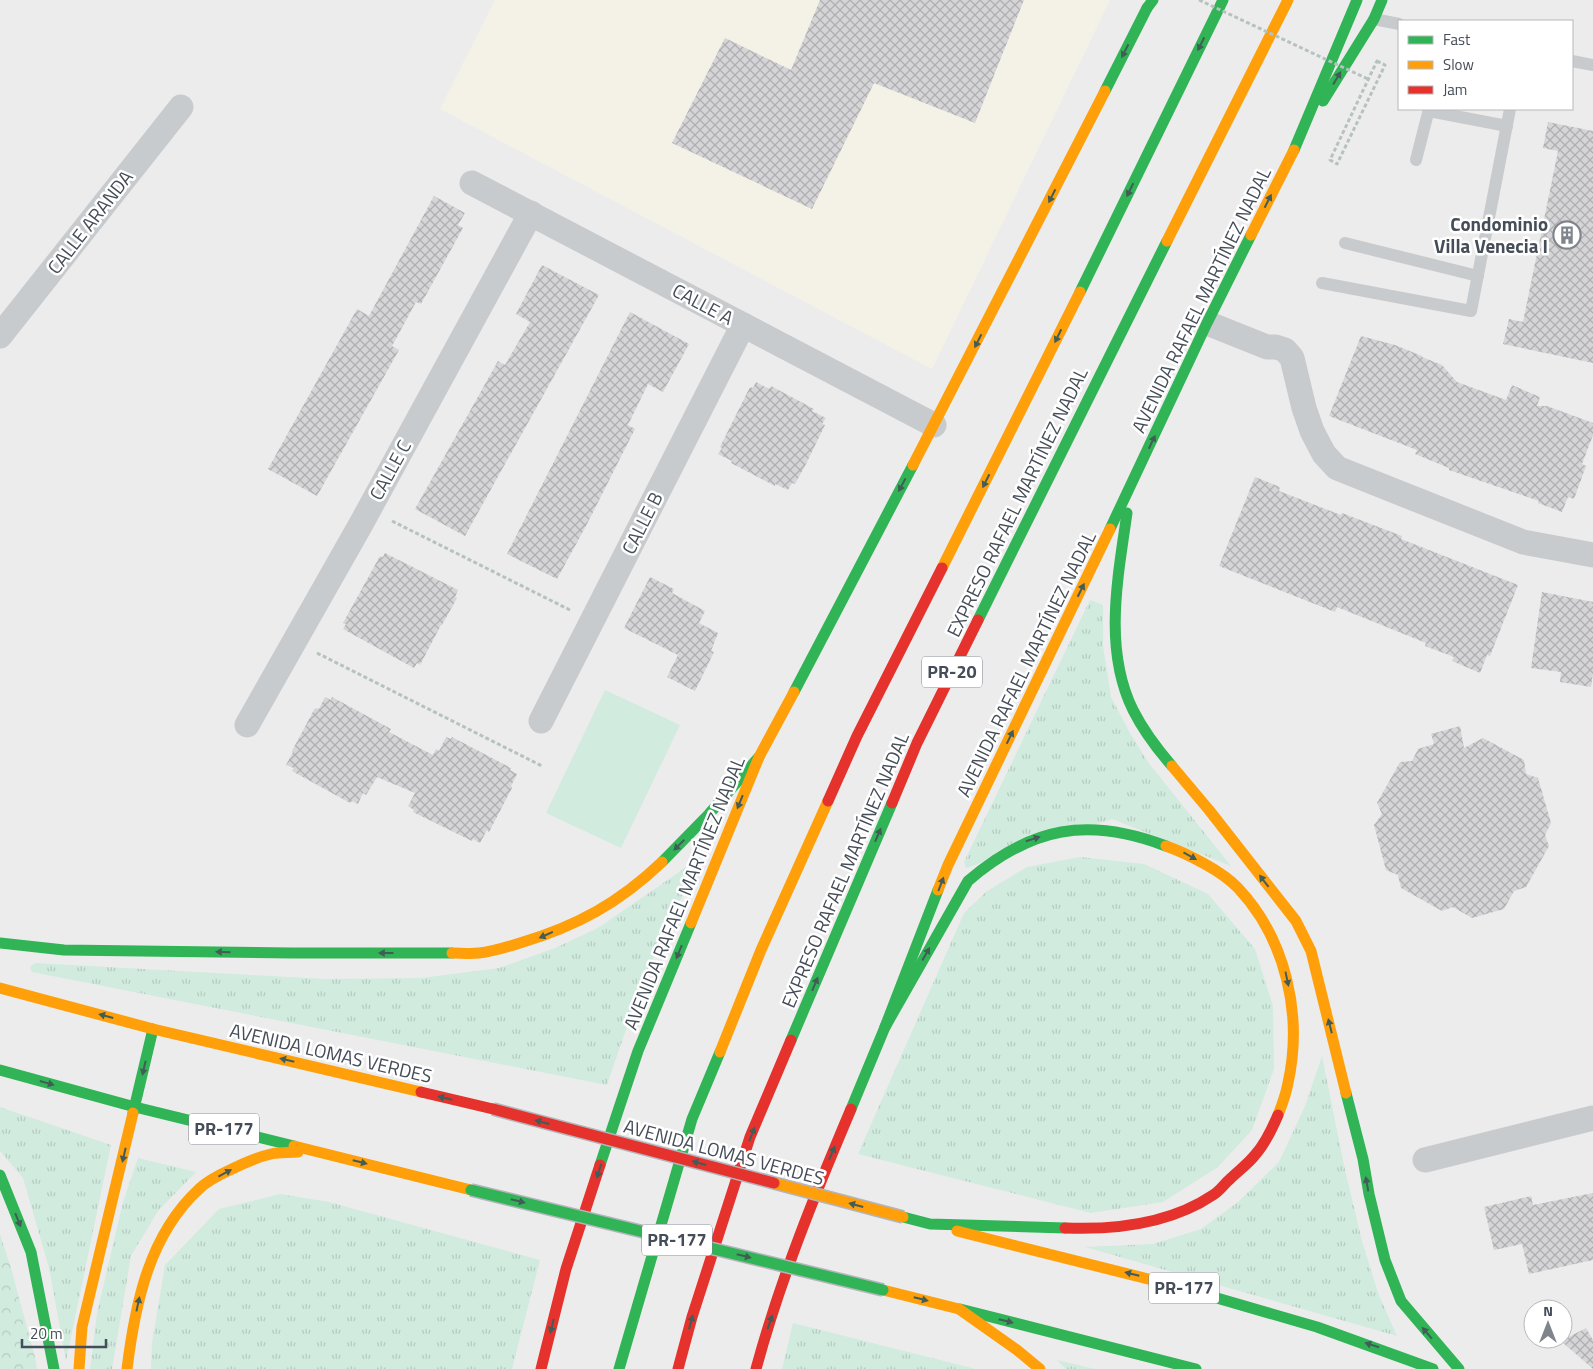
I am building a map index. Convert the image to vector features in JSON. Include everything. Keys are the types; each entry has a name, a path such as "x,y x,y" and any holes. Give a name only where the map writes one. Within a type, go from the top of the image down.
{"main road":[{"name":"EXPRESO RAFAEL MARTÍNEZ NADAL","path":"619,1369 692,1119 761,950 857,736 997,460 1222,0"},
{"name":"EXPRESO RAFAEL MARTÍNEZ NADAL","path":"678,1369 692,1317 750,1137 917,743 1288,0"},
{"path":"1294,150 1357,0"},
{"name":"AVENIDA RAFAEL MARTÍNEZ NADAL","path":"756,1369 805,1219 885,1027 948,865 1131,486 1207,323 1294,150 1374,19 1382,0"},
{"name":"AVENIDA RAFAEL MARTÍNEZ NADAL","path":"541,1369 566,1269 638,1050 759,757 934,425 1150,3"},
{"path":"1131,486 1120,561 1115,620 1116,651 1123,684 1133,710 1162,754 1209,810 1296,921 1311,951 1363,1159 1369,1194 1385,1260 1401,1301 1459,1369"},
{"path":"0,943 64,950 292,953 479,953 510,947 537,939 611,904 649,875 727,795 759,757"},
{"path":"885,1027 968,881 982,867 1010,848 1033,838 1064,832 1088,829 1120,832 1152,840 1186,853 1216,871 1238,888 1258,912 1274,940 1286,972 1292,1002 1293,1032 1291,1072 1280,1111 1262,1146 1247,1165 1212,1196 1170,1216 1142,1224 1115,1227 1091,1229 930,1224"},
{"name":"AVENIDA LOMAS VERDES","path":"0,988 154,1029 493,1109 930,1224 1162,1281 1306,1323 1381,1348 1433,1369"},
{"path":"79,1369 82,1327 154,1029"},
{"name":"PR-177","path":"0,1070 135,1107 884,1290 1196,1369"},
{"path":"127,1369 131,1335 142,1286 156,1245 176,1215 200,1188 244,1163 271,1154 313,1151"},
{"path":"0,1175 31,1252 54,1369"},
{"path":"959,1309 1017,1350 1040,1369"}],"street":[{"name":"CALLE ARANDA","path":"0,336 181,107"},
{"name":"CALLE A","path":"472,182 934,425"},
{"name":"CALLE C","path":"247,725 369,510 531,214"},
{"path":"1207,323 1266,347 1277,364 1294,371 1312,431 1324,454 1337,468 1523,542 1593,555"},
{"name":"CALLE B","path":"541,721 743,325"},
{"path":"1425,1160 1593,1118"}],"lane":[{"path":"1374,19 1398,24"},
{"path":"1573,61 1593,65"},
{"path":"1416,160 1429,110 1507,126"},
{"path":"1322,283 1472,311 1510,110"},
{"path":"1345,244 1478,276"}],"path":[{"path":"1199,0 1368,79"},
{"path":"1377,61 1385,65 1338,164 1330,160 1368,79 1377,61"},
{"path":"369,510 592,621"},
{"path":"294,641 542,766"}],"shaded area":[{"path":"495,0 1110,0 932,369 440,109"}],"green space":[{"path":"1090,600 1103,605 1103,646 1111,697 1130,733 1148,762 1231,866 1112,819 966,868 964,862"},
{"path":"605,690 680,725 621,848 546,813"},
{"path":"701,857 644,977 607,1085 32,972 30,967 35,963 325,979 421,978 499,968 555,948 598,928"},
{"path":"1080,857 1144,864 1208,894 1255,949 1273,1006 1274,1069 1252,1130 1218,1167 1163,1202 1091,1213 858,1154 964,913 987,891 1027,867"},
{"path":"1322,1056 1345,1170 1362,1241 1378,1293 1397,1336 1085,1247 1153,1244 1201,1229 1238,1202 1279,1162 1305,1106"},
{"path":"0,1107 111,1145 66,1361 49,1268 23,1178 0,1151"},
{"path":"138,1158 196,1172 158,1211 131,1256 112,1369 90,1369 97,1313 123,1202"},
{"path":"280,1194 329,1202 540,1260 512,1369 151,1369 152,1343 165,1265 219,1209"},
{"path":"0,1234 11,1268 37,1369 0,1369"},
{"path":"793,1323 972,1368 974,1369 782,1369"},
{"path":"1057,1360 1095,1369 1066,1369"}],"building":[{"path":"820,0 1024,0 975,123 874,83 812,209 672,143 725,38 791,70"},
{"name":"Condominio Villa Venecia I","path":"1548,122 1593,131 1593,363 1503,344 1509,319 1523,322 1558,151 1543,148"},
{"path":"434,196 465,213 458,225 463,228 421,304 416,302 392,346 399,350 317,496 268,469 357,309 369,316"},
{"path":"542,265 599,295 465,536 415,509 498,361 505,365 530,322 516,314"},
{"path":"630,312 689,344 663,392 648,384 628,425 635,429 557,579 507,554"},
{"path":"1361,336 1395,345 1442,365 1457,382 1506,400 1512,385 1540,397 1537,406 1547,406 1593,423 1593,435 1582,464 1586,466 1574,499 1568,497 1562,512 1538,503 1539,501 1449,470 1449,468 1415,454 1417,450 1329,416"},
{"path":"756,382 769,389 771,386 814,409 812,411 826,418 822,424 825,425 806,464 795,484 792,483 788,490 775,484 775,486 718,454 750,387 753,388"},
{"path":"1255,477 1280,487 1279,491 1402,536 1401,539 1518,585 1490,656 1487,655 1480,673 1452,661 1454,657 1425,646 1426,643 1337,607 1335,612 1219,566"},
{"path":"385,553 458,590 455,597 457,598 420,665 417,663 414,668 343,629 346,624 343,623 380,556 383,557"},
{"path":"650,577 674,589 672,593 705,611 699,623 718,633 711,651 714,652 695,691 667,677 678,655 624,628"},
{"path":"1542,592 1593,602 1593,673 1591,687 1560,682 1561,672 1531,668"},
{"path":"325,697 331,700 332,697 391,729 389,732 433,755 436,749 439,751 446,737 451,739 452,737 511,768 510,770 517,774 511,786 512,788 489,832 487,830 480,843 473,839 472,841 413,812 414,810 408,806 415,793 377,777 366,795 363,793 358,804 352,801 350,803 292,771 294,768 286,765 292,751 315,708 319,709"},
{"path":"1460,726 1464,748 1483,738 1524,760 1526,774 1538,778 1551,823 1545,835 1549,846 1526,887 1514,891 1504,909 1472,918 1453,907 1442,911 1401,888 1398,875 1386,870 1374,825 1382,814 1377,803 1400,762 1412,761 1418,749 1434,744 1431,734"},
{"path":"1593,1193 1593,1260 1529,1274 1522,1244 1494,1250 1484,1207 1531,1196 1533,1205"},
{"path":"1586,1328 1593,1340 1593,1369 1570,1349 1573,1349 1573,1335"}],"traffic: fast":[{"path":"1147,8 1153,0"},
{"path":"1080,292 1223,0"},
{"path":"1294,150 1357,0"},
{"path":"1323,101 1374,19 1382,0"},
{"path":"1105,91 1147,8"},
{"path":"1110,529 1207,323 1251,235"},
{"path":"978,620 1167,241"},
{"path":"794,692 913,465"},
{"path":"1127,513 1115,613 1118,662 1124,687 1133,710 1151,739 1172,766"},
{"path":"662,862 709,814 759,757"},
{"path":"791,1040 892,803"},
{"path":"885,1027 968,881 991,863 1038,838 1061,832 1111,831 1166,846"},
{"path":"851,1109 938,890"},
{"path":"600,1165 638,1051 691,923"},
{"path":"0,943 64,950 452,953"},
{"path":"133,1113 153,1029"},
{"path":"619,1369 692,1119 720,1052"},
{"path":"0,1070 135,1107 294,1146"},
{"path":"1346,1093 1363,1159 1369,1194 1385,1260 1401,1301 1459,1369"},
{"path":"0,1175 31,1252 54,1369"},
{"path":"471,1190 883,1290"},
{"path":"903,1217 930,1224 1065,1228"},
{"path":"1172,1285 1317,1327 1433,1369"},
{"path":"960,1309 1196,1369"}],"traffic: slow":[{"path":"1167,241 1288,0"},
{"path":"913,465 1105,91"},
{"path":"1251,235 1294,150"},
{"path":"942,568 1080,292"},
{"path":"938,890 948,865 1110,529"},
{"path":"691,923 759,757 794,692"},
{"path":"1172,766 1296,921 1311,951 1346,1093"},
{"path":"720,1052 761,950 828,801"},
{"path":"1166,846 1223,875 1238,888 1255,908 1279,954 1287,979 1293,1031 1288,1083 1278,1115"},
{"path":"452,953 476,953 510,946 579,921 630,890 662,862"},
{"path":"0,988 153,1029 421,1092"},
{"path":"79,1369 82,1327 133,1113"},
{"path":"294,1146 471,1190"},
{"path":"127,1369 130,1344 147,1272 156,1249 182,1207 210,1180 246,1162 266,1155 298,1152"},
{"path":"774,1183 903,1217"},
{"path":"957,1231 1172,1285"},
{"path":"883,1290 959,1309 1017,1350 1040,1369"}],"traffic: jam":[{"path":"828,801 857,736 942,568"},
{"path":"892,803 917,743 978,620"},
{"path":"678,1369 692,1317 750,1137 791,1040"},
{"path":"421,1092 493,1109"},
{"path":"493,1109 774,1183"},
{"path":"756,1369 765,1336 799,1238 851,1109"},
{"path":"1065,1228 1103,1228 1142,1223 1179,1213 1196,1205 1218,1192 1259,1151 1278,1115"},
{"path":"541,1369 566,1269 600,1165"}],"place":[{"name":"Condominio Villa Venecia I","path":"1567,235"}]}
